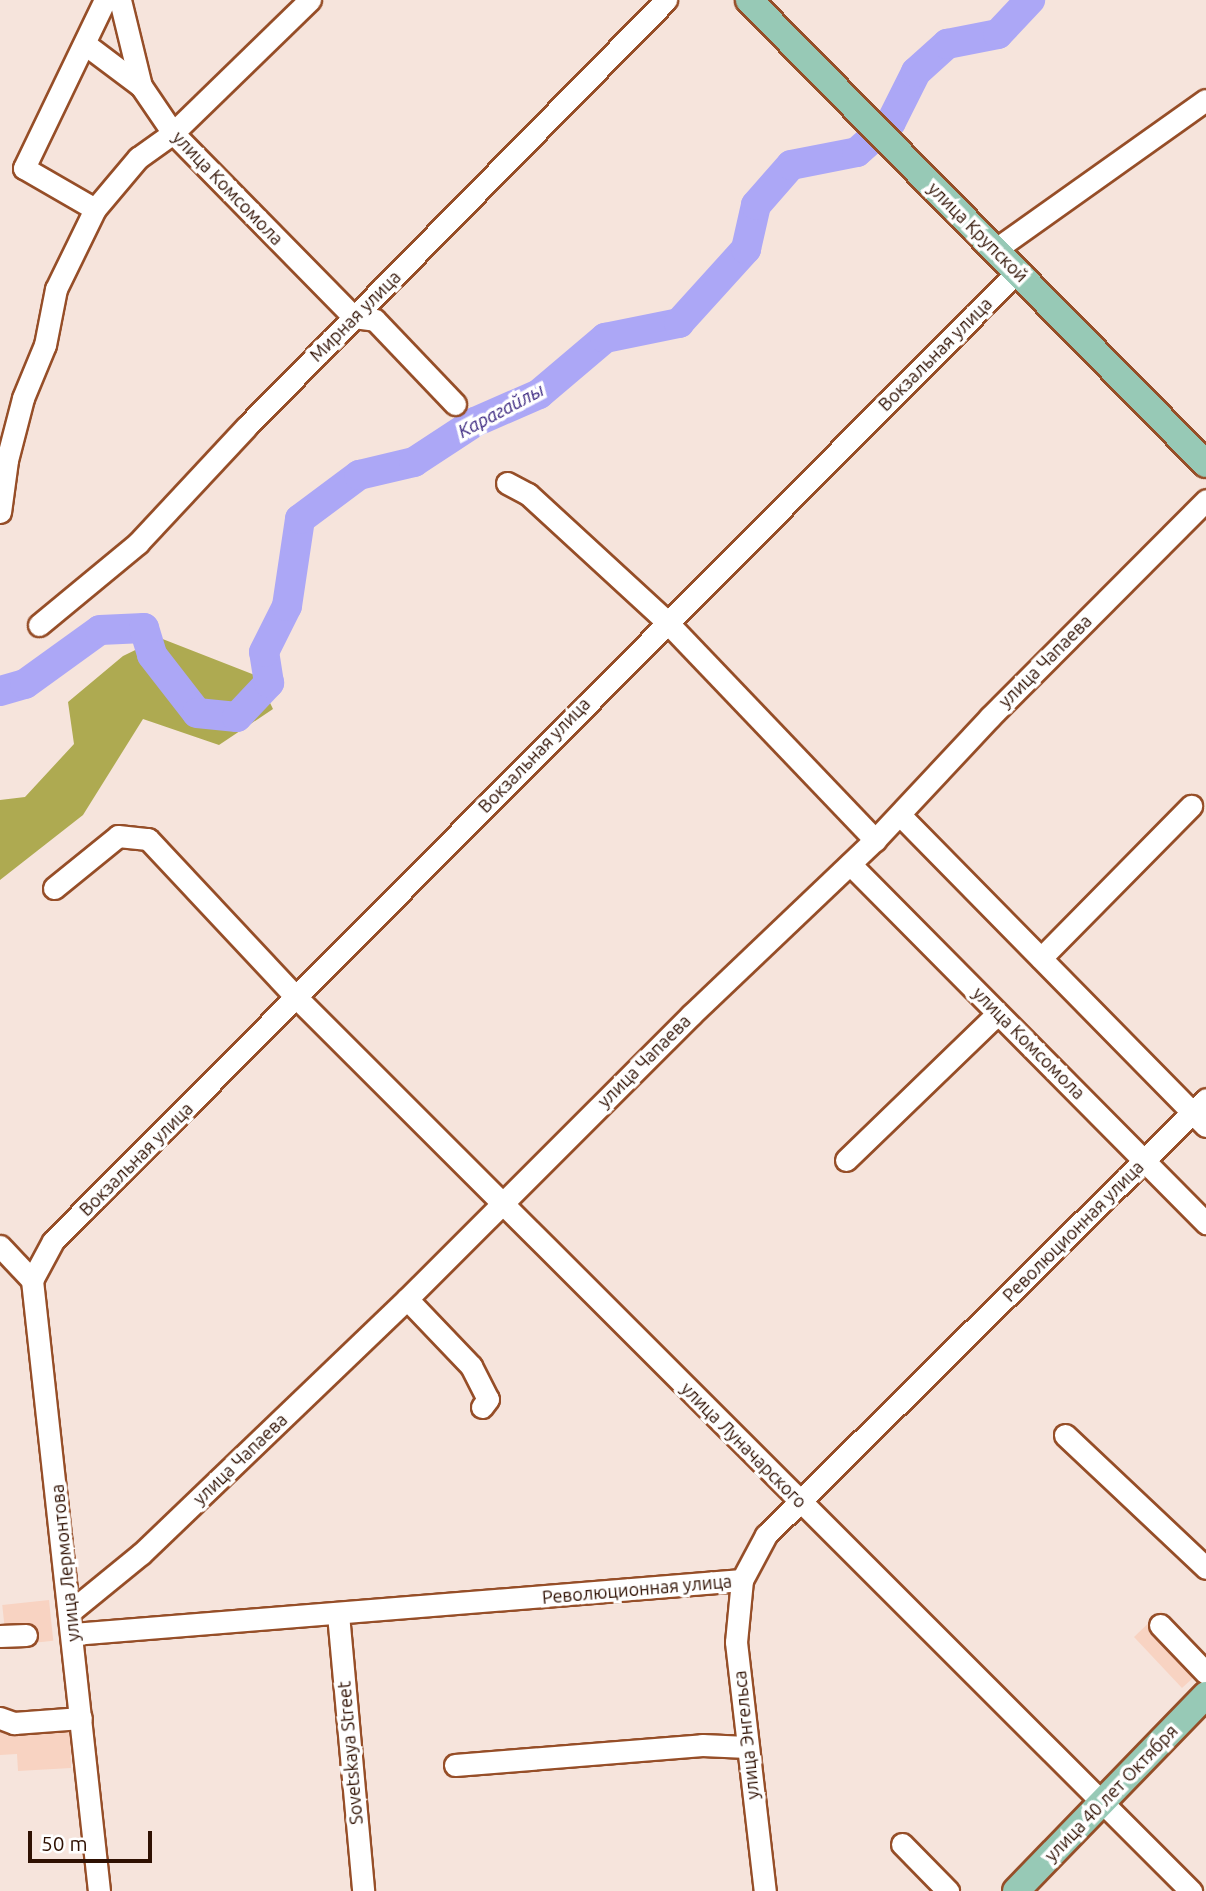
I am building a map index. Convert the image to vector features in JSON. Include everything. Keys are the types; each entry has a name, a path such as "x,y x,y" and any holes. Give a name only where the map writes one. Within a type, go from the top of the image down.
{"main road":[{"name":"улица Крупской","path":"748,0 1206,464"},
{"name":"улица 40 лет Октября","path":"1016,1891 1206,1695"}],"street":[{"path":"95,209 24,168 105,0"},
{"name":"улица Комсомола","path":"120,0 141,86 173,133 354,317"},
{"path":"0,512 7,460 23,398 45,345 56,289 95,209 138,158 173,133 310,0"},
{"name":"Мирная улица","path":"39,625 138,543 354,317 666,0"},
{"path":"85,44 141,86"},
{"path":"996,249 1206,100"},
{"name":"Вокзальная улица","path":"32,1280 53,1241 297,998 666,621 1017,272"},
{"path":"354,317 375,320 455,404"},
{"path":"507,483 528,494 666,621 875,840"},
{"name":"улица Чапаева","path":"71,1611 141,1554 407,1299 900,815 990,717 1206,500"},
{"path":"1041,958 1191,806"},
{"path":"900,815 1041,958 1202,1112"},
{"name":"улица Луначарского","path":"54,888 118,836 148,839 297,998 799,1501 1104,1801 1191,1891"},
{"name":"улица Комсомола","path":"850,864 1206,1223"},
{"path":"846,1160 998,1013"},
{"name":"Революционная улица","path":"73,1634 742,1580 766,1535 799,1501 1145,1160 1202,1112"},
{"path":"0,1246 32,1280"},
{"name":"улица Лермонтова","path":"32,1280 71,1611 99,1891"},
{"path":"407,1299 471,1366 488,1399 482,1407"},
{"path":"1065,1435 1206,1568"},
{"name":"улица Энгельса","path":"742,1580 736,1642 765,1891"},
{"name":"Sovetskaya Street","path":"338,1614 363,1891"},
{"path":"1160,1625 1206,1673"},
{"path":"0,1636 26,1635"},
{"path":"0,1718 15,1723 81,1718"},
{"path":"455,1765 702,1745 747,1747"},
{"path":"902,1844 948,1891"}],"shaded area":[{"path":"160,638 257,676 273,709 219,745 143,719 83,815 0,880 0,800 25,797 74,744 68,702 123,656"},
{"path":"49,1600 53,1641 7,1646 2,1605"},
{"path":"1161,1611 1206,1659 1206,1666 1182,1688 1134,1637"},
{"path":"0,1713 70,1714 71,1768 18,1771 17,1754 0,1755"}],"waterway":[{"name":"Карагайлы","path":"0,691 25,684 100,630 144,628 152,655 197,713 237,717 269,683 264,652 287,606 300,519 359,475 414,462 475,422 539,394 605,338 679,323 746,249 756,205 791,165 857,152 891,122 916,72 947,44 998,34 1030,0"}]}
